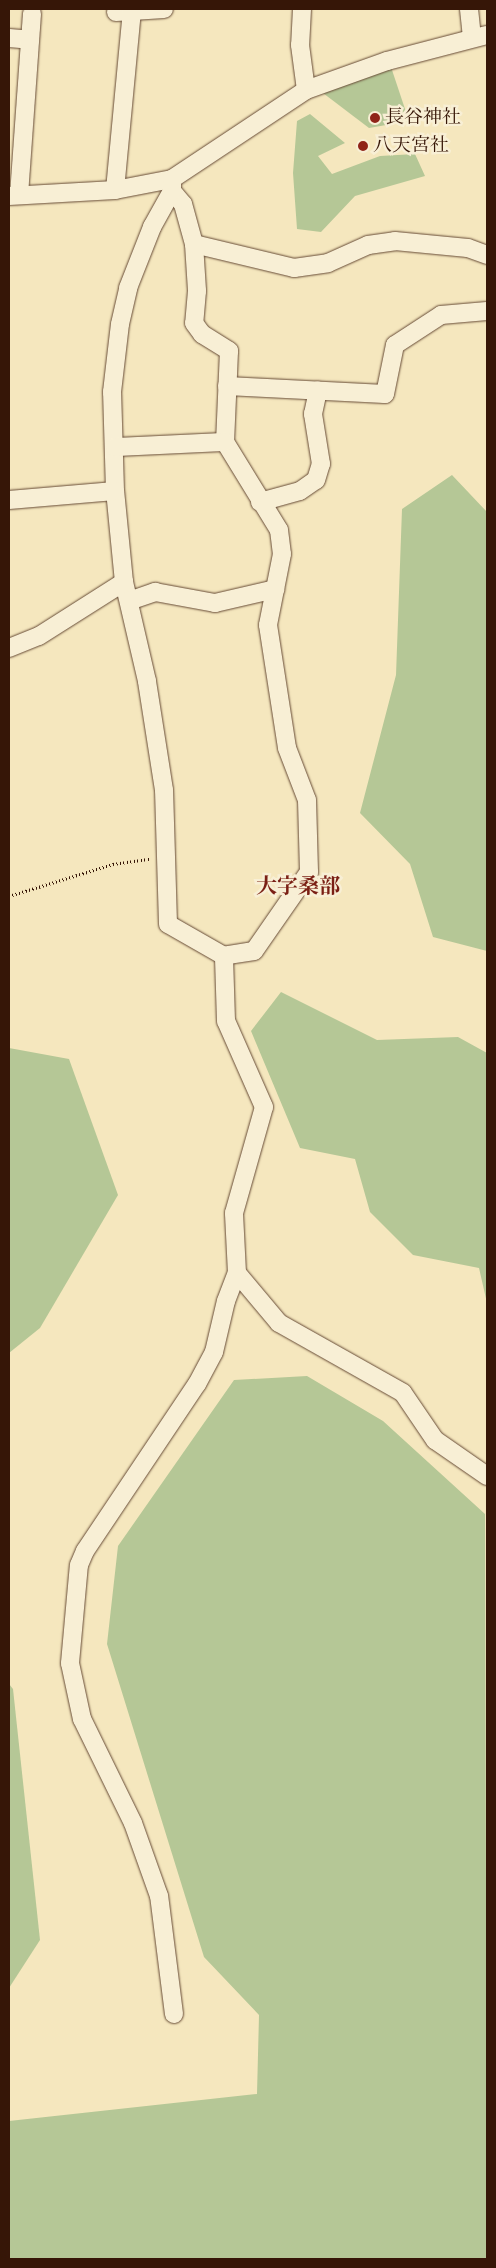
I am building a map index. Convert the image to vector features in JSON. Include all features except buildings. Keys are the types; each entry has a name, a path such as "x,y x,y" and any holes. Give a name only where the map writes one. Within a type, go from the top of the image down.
{"street":[{"path":"115,190 124,11 164,9"},
{"path":"302,9 300,45 306,90"},
{"path":"172,185 183,204 194,244 197,291 194,323 202,334 229,351 225,442 260,502 279,530 282,554 268,625 287,748 307,800 309,872 254,952 224,956 168,924 169,856 159,743 124,582 115,491 112,392 120,324 128,288 152,227 172,185 306,90 387,61 480,36 469,9"},
{"path":"32,13 14,195 172,185"},
{"path":"9,38 30,40"},
{"path":"194,244 294,268 328,263 368,245 395,241 468,248 487,254"},
{"path":"228,386 385,394 396,346 441,315 487,311"},
{"path":"260,502 300,491 316,480 321,464 313,414 318,390"},
{"path":"115,447 225,442"},
{"path":"9,500 115,491"},
{"path":"9,648 38,636 124,582"},
{"path":"128,601 155,592 215,603 275,588"},
{"path":"174,2014 158,1896 133,1823 82,1719 70,1663 79,1565 85,1551 197,1384 214,1352 226,1301 237,1273 234,1213 264,1107 226,1020 224,956"},
{"path":"237,1273 279,1323 402,1393 435,1440 487,1476"}],"path":[{"path":"9,896 113,864 169,856"}],"green space":[{"path":"391,67 409,121 369,128 319,90"},
{"path":"310,114 345,143 318,156 332,174 380,156 415,154 425,176 355,196 321,232 297,229 293,173 297,121"},
{"path":"452,475 487,512 487,951 433,937 410,864 360,813 396,675 402,509"},
{"path":"281,992 377,1040 458,1037 487,1053 487,1303 479,1268 413,1255 370,1212 355,1159 300,1148 251,1031"},
{"path":"9,1048 69,1059 118,1195 40,1328 9,1353"},
{"path":"307,1376 383,1421 485,1514 487,2259 9,2259 9,2121 257,2094 259,2015 204,1957 107,1644 118,1546 234,1380"},
{"path":"9,1684 13,1689 40,1940 9,1988"}],"place":[{"name":"長谷神社","path":"375,118"},
{"name":"八天宮社","path":"363,146"}],"district":[{"name":"大字桑部","path":"298,887"}]}
